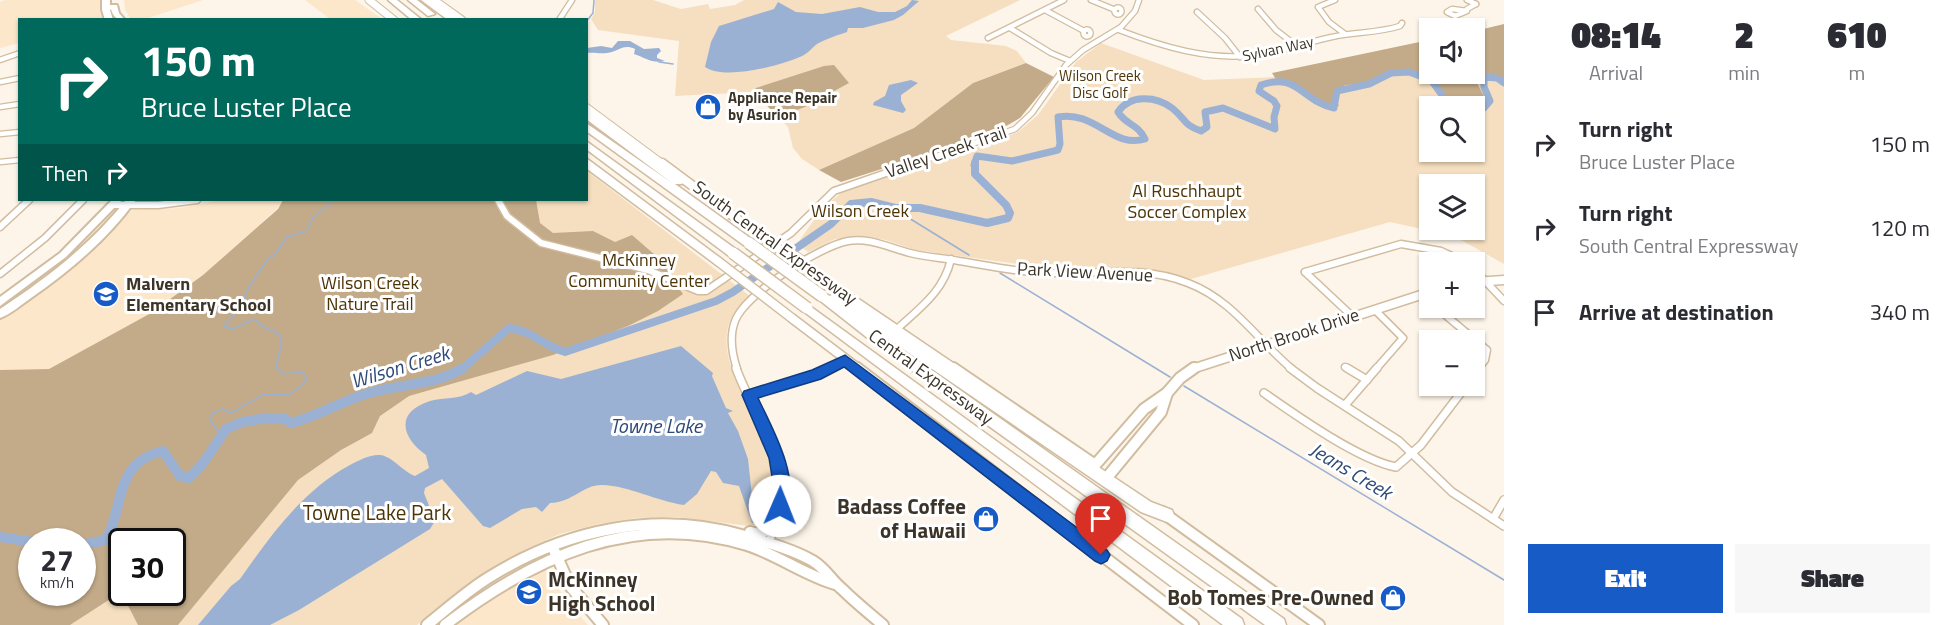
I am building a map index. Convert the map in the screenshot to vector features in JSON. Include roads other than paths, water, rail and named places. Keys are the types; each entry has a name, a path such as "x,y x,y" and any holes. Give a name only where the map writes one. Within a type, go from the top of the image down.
{"highway":[{"path":"392,0 415,18"},
{"path":"412,0 436,18"},
{"path":"425,0 451,18"},
{"path":"588,115 663,170 693,196 705,211"},
{"name":"Central Expressway","path":"588,127 782,267 828,292 883,344 1278,625"},
{"name":"Central Expressway","path":"588,145 1236,625"},
{"path":"828,292 1146,507 1167,515"}],"main road":[{"path":"118,0 122,18"},
{"path":"369,0 392,18"},
{"path":"434,0 459,18"},
{"path":"106,4 114,7 116,15 120,18"},
{"name":"South Central Expressway","path":"588,107 760,236 828,292 897,329 1167,515 1319,625"},
{"path":"588,164 1193,625"},
{"path":"0,302 63,255 122,202"},
{"path":"0,314 80,254 122,202"},
{"path":"1486,281 1504,280"},
{"name":"North Brook Drive","path":"1095,465 1151,403 1167,393 1180,378 1194,368 1352,316 1419,298"},
{"name":"North Brook Drive","path":"1109,475 1161,412 1167,393"},
{"path":"1130,426 1143,434"},
{"path":"444,625 495,586 579,536 620,527 686,523 708,524 761,534 770,525 775,507 781,501"},
{"path":"686,523 714,527 766,547 821,580 835,584 883,625"},
{"path":"427,625 486,579 512,564 554,550 602,541 661,534 707,536 766,547"},
{"path":"554,550 570,586 603,625"},
{"path":"436,625 476,592 486,579"}],"street":[{"path":"560,18 572,0"},
{"path":"988,38 1064,0"},
{"path":"1091,0 1113,9"},
{"name":"Valley Creek Trail","path":"499,201 507,216 532,237 551,247 648,270 702,292 710,290 781,245 834,191 1015,129 1030,115 1070,61 1085,49 1119,30 1134,13 1139,0"},
{"path":"1335,0 1318,7 1329,22 1345,34"},
{"path":"1467,0 1476,4 1467,9"},
{"path":"1258,9 1276,30 1298,47"},
{"path":"1045,10 1084,31"},
{"path":"1197,12 1225,38 1240,57"},
{"name":"Sylvan Way","path":"1119,30 1200,54 1240,57 1298,47 1345,34 1384,31 1400,26 1402,23"},
{"path":"1010,28 1051,53 1070,61"},
{"path":"0,60 18,54"},
{"path":"0,82 18,78"},
{"path":"0,107 18,104"},
{"path":"0,134 18,132"},
{"path":"1,164 18,160"},
{"path":"0,227 28,201"},
{"path":"0,274 45,238 82,201"},
{"path":"122,202 158,205 189,201"},
{"name":"Park View Avenue","path":"781,501 777,458 732,360 729,342 736,317 753,298 801,259 835,244 859,240 879,243 915,254 1042,272 1118,271 1178,279 1199,287 1220,299 1300,377 1345,405 1413,453 1450,490 1504,526"},
{"path":"1352,316 1305,273 1401,244 1443,252"},
{"path":"781,245 801,259"},
{"path":"897,329 940,288 947,277 951,259"},
{"path":"1486,281 1504,301"},
{"path":"1345,405 1403,338 1375,310"},
{"path":"1449,318 1463,330"},
{"path":"749,395 816,375 845,360"},
{"path":"1345,367 1366,380"},
{"path":"1264,393 1299,417 1386,467 1396,467 1413,453 1458,396"},
{"path":"1493,519 1504,500"},
{"path":"766,547 781,501"}],"water":[{"path":"912,0 919,1 894,20 863,28 848,28 847,32 820,42 804,55 783,63 740,72 714,71 705,67 711,42 719,26 774,9 778,2 796,12 822,14 860,7 878,12 895,12 907,6"},
{"path":"618,41 630,41 644,49 659,48 661,51 657,58 665,61 656,62 634,54 635,49 631,47 607,53 588,53 588,48 601,46 612,48"},
{"path":"911,80 918,83 901,95 901,101 906,110 903,113 873,105 885,96 889,85"},
{"name":"Towne Lake","path":"681,346 713,373 712,376 726,408 733,411 728,413 738,431 748,459 755,523 752,523 739,486 723,483 716,472 711,471 697,494 684,505 623,488 602,485 589,488 565,500 550,503 542,512 536,507 522,509 490,528 483,526 442,479 425,488 424,493 435,521 430,529 299,610 270,625 198,625 231,586 240,579 289,515 302,501 333,476 357,461 376,455 389,458 415,476 429,468 426,455 411,441 407,433 407,418 419,406 430,401 466,395 471,392 476,395 527,371 561,379"}],"waterway":[{"path":"588,19 593,13 594,0"},
{"path":"659,62 673,64"},
{"name":"Wilson Creek","path":"974,165 977,156 1012,161 1058,150 1060,144 1058,117 1071,116 1083,119 1123,139 1134,141 1145,139 1139,130 1118,112 1123,106 1136,100 1151,99 1166,104 1187,124 1201,131 1207,127 1205,112 1223,108 1275,129 1274,117 1277,106 1274,101 1259,91 1261,85 1273,82 1292,85 1314,100 1334,108 1337,91 1369,84 1391,73 1409,72 1431,80 1443,96"},
{"name":"Wilson Creek","path":"1485,107 1490,101 1484,87 1484,77 1497,78 1504,83"},
{"name":"Wilson Creek","path":"462,369 509,328 517,329 565,352 716,301 733,292 831,224 851,204 871,202 895,208 920,208 987,223 1008,218 1010,213 1006,205 975,174 975,163"},
{"path":"226,429 217,430 210,420 213,413 222,409 231,413 264,394 292,393 307,379 303,372 283,374 276,367 282,342 278,333 261,326 255,319 232,329 224,326 239,310 249,287 266,261 277,252 287,237 307,231 313,217 334,201"},
{"name":"Jeans Creek","path":"891,207 969,255"},
{"name":"Jeans Creek","path":"1000,273 1170,377"},
{"name":"Wilson Creek","path":"96,542 106,540 128,475 147,457 163,451 180,476 189,478 204,462 226,429 242,422 283,418 291,423 369,393 442,378 463,368"},
{"name":"Jeans Creek","path":"1184,386 1504,580"},
{"name":"Wilson Creek","path":"0,537 18,540"}],"place":[{"name":"Appliance Repair by Asurion","path":"708,107"},
{"name":"Malvern Elementary School","path":"106,294"},
{"name":"Badass Coffee of Hawaii","path":"986,519"},
{"name":"McKinney High School","path":"529,592"},
{"name":"Bob Tomes Pre-Owned","path":"1393,598"}],"park label":[{"name":"Wilson Creek Disc Golf","path":"1100,84"},
{"name":"Al Ruschhaupt Soccer Complex","path":"1187,201"},
{"name":"McKinney Community Center","path":"639,270"},
{"name":"Wilson Creek Nature Trail","path":"370,293"},
{"name":"Towne Lake Park","path":"377,513"}]}
